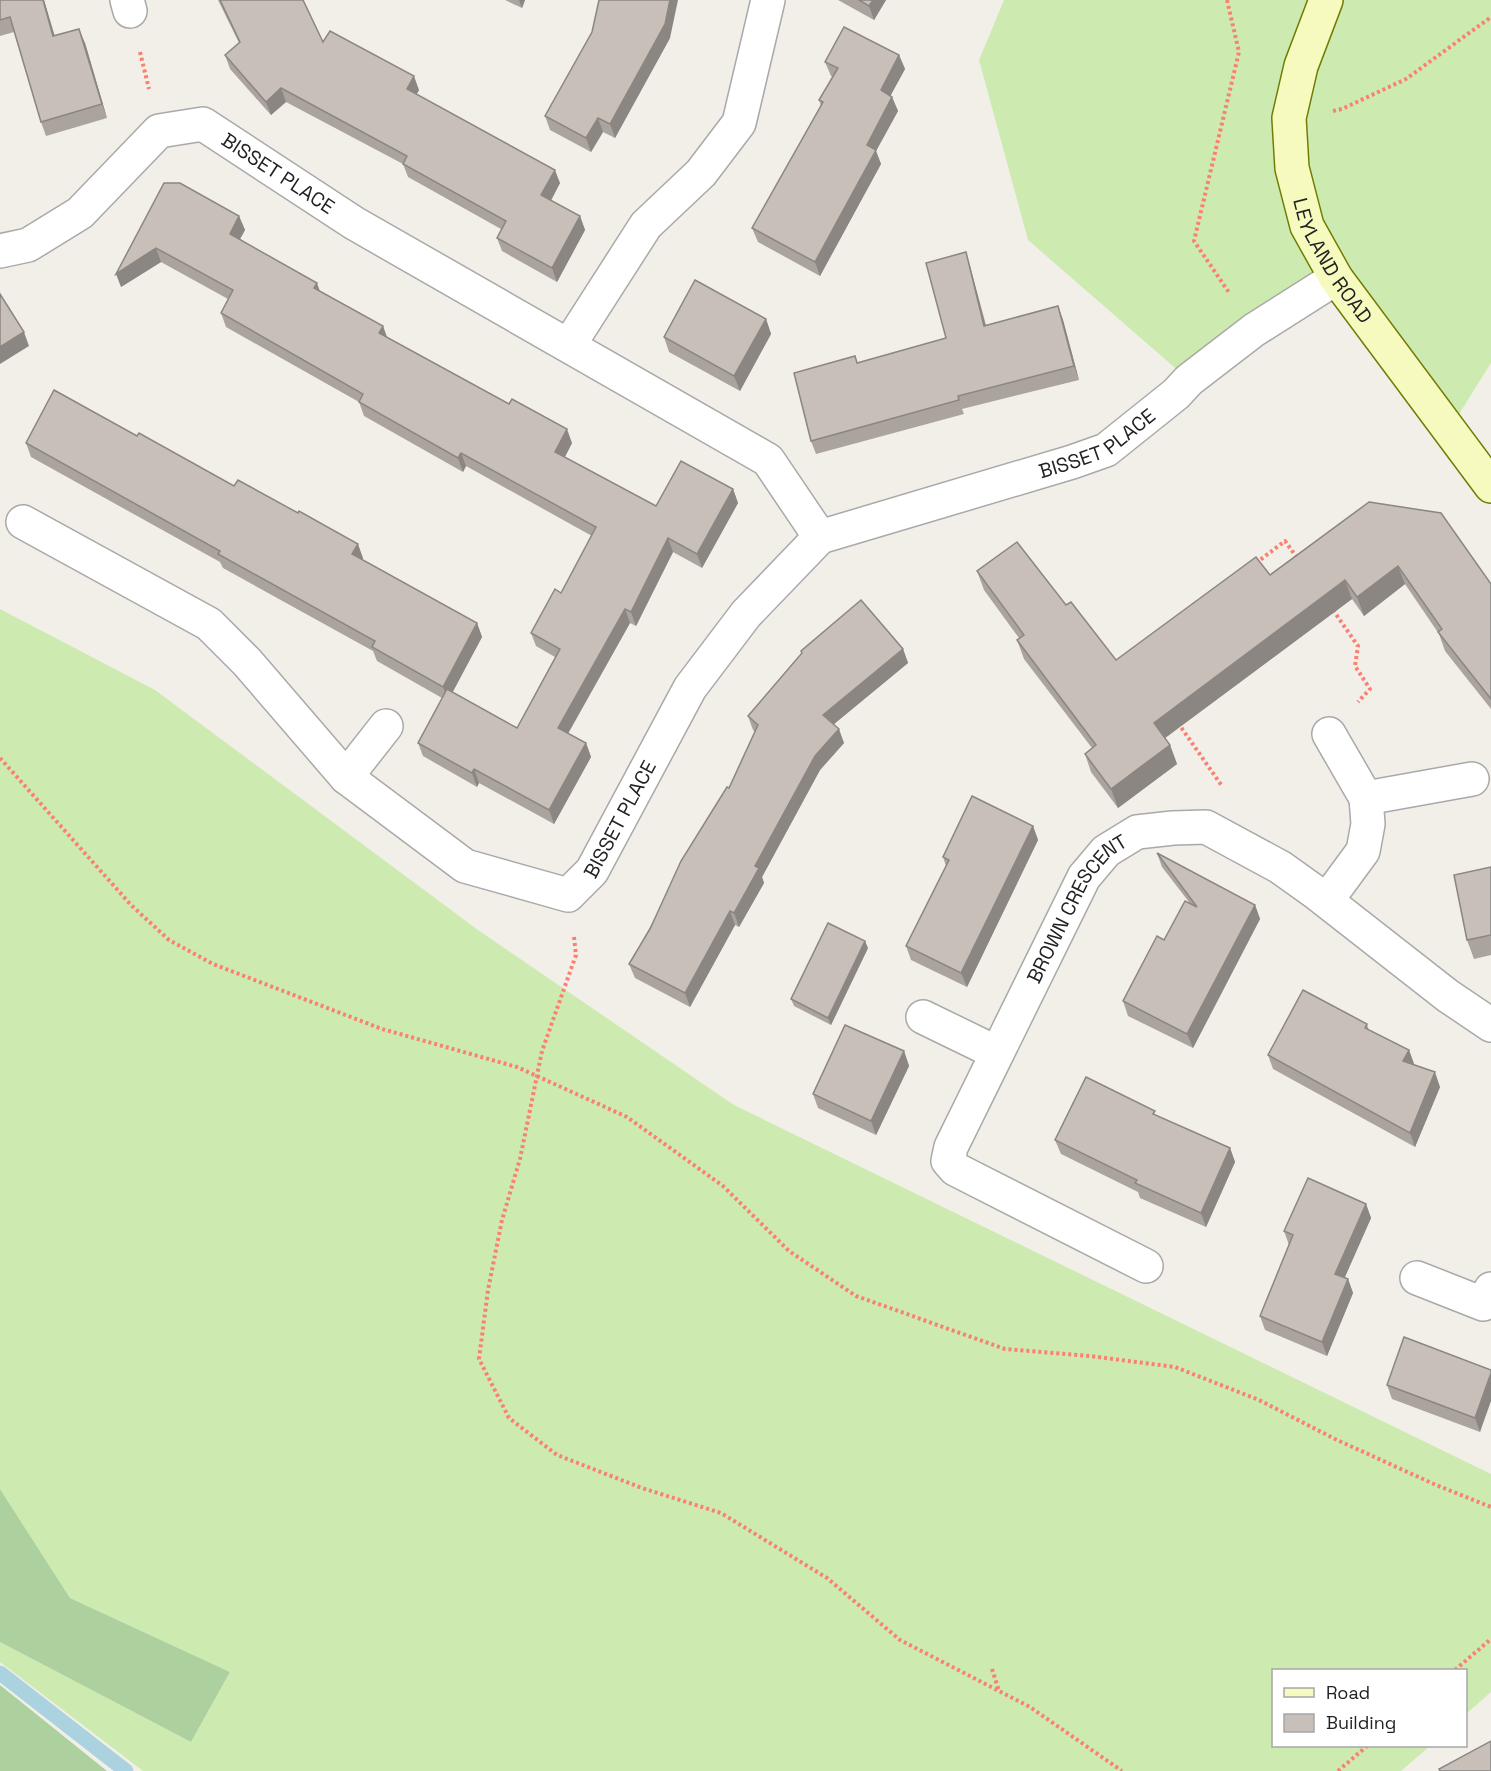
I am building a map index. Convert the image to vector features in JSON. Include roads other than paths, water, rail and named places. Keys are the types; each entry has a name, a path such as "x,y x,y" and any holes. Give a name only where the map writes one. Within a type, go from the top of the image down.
{"street":[{"path":"569,345 646,225 701,173 739,123 768,0"},
{"name":"LEYLAND ROAD","path":"1326,0 1301,66 1289,118 1293,168 1307,226 1336,278 1491,486"},
{"name":"BISSET PLACE","path":"0,251 27,245 80,213 159,131 203,124 354,223 768,460 820,537"},
{"name":"BISSET PLACE","path":"23,522 209,624 247,662 346,777 465,866 568,895 592,871 690,688 746,614 820,537 1106,450 1176,394 1189,380 1254,330 1336,278"},
{"path":"346,777 387,726"},
{"path":"1328,900 1363,851 1368,824 1366,798 1329,735"},
{"path":"1366,798 1472,779"},
{"name":"BROWN CRESCENT","path":"1146,1266 955,1169 948,1161 951,1148 1084,877 1106,851 1137,832 1206,827 1280,867 1328,900 1448,996 1491,1025"},
{"path":"923,1017 997,1053"},
{"path":"1417,1278 1483,1304 1491,1289"}],"waterway":[{"path":"0,1673 126,1771"}]}
